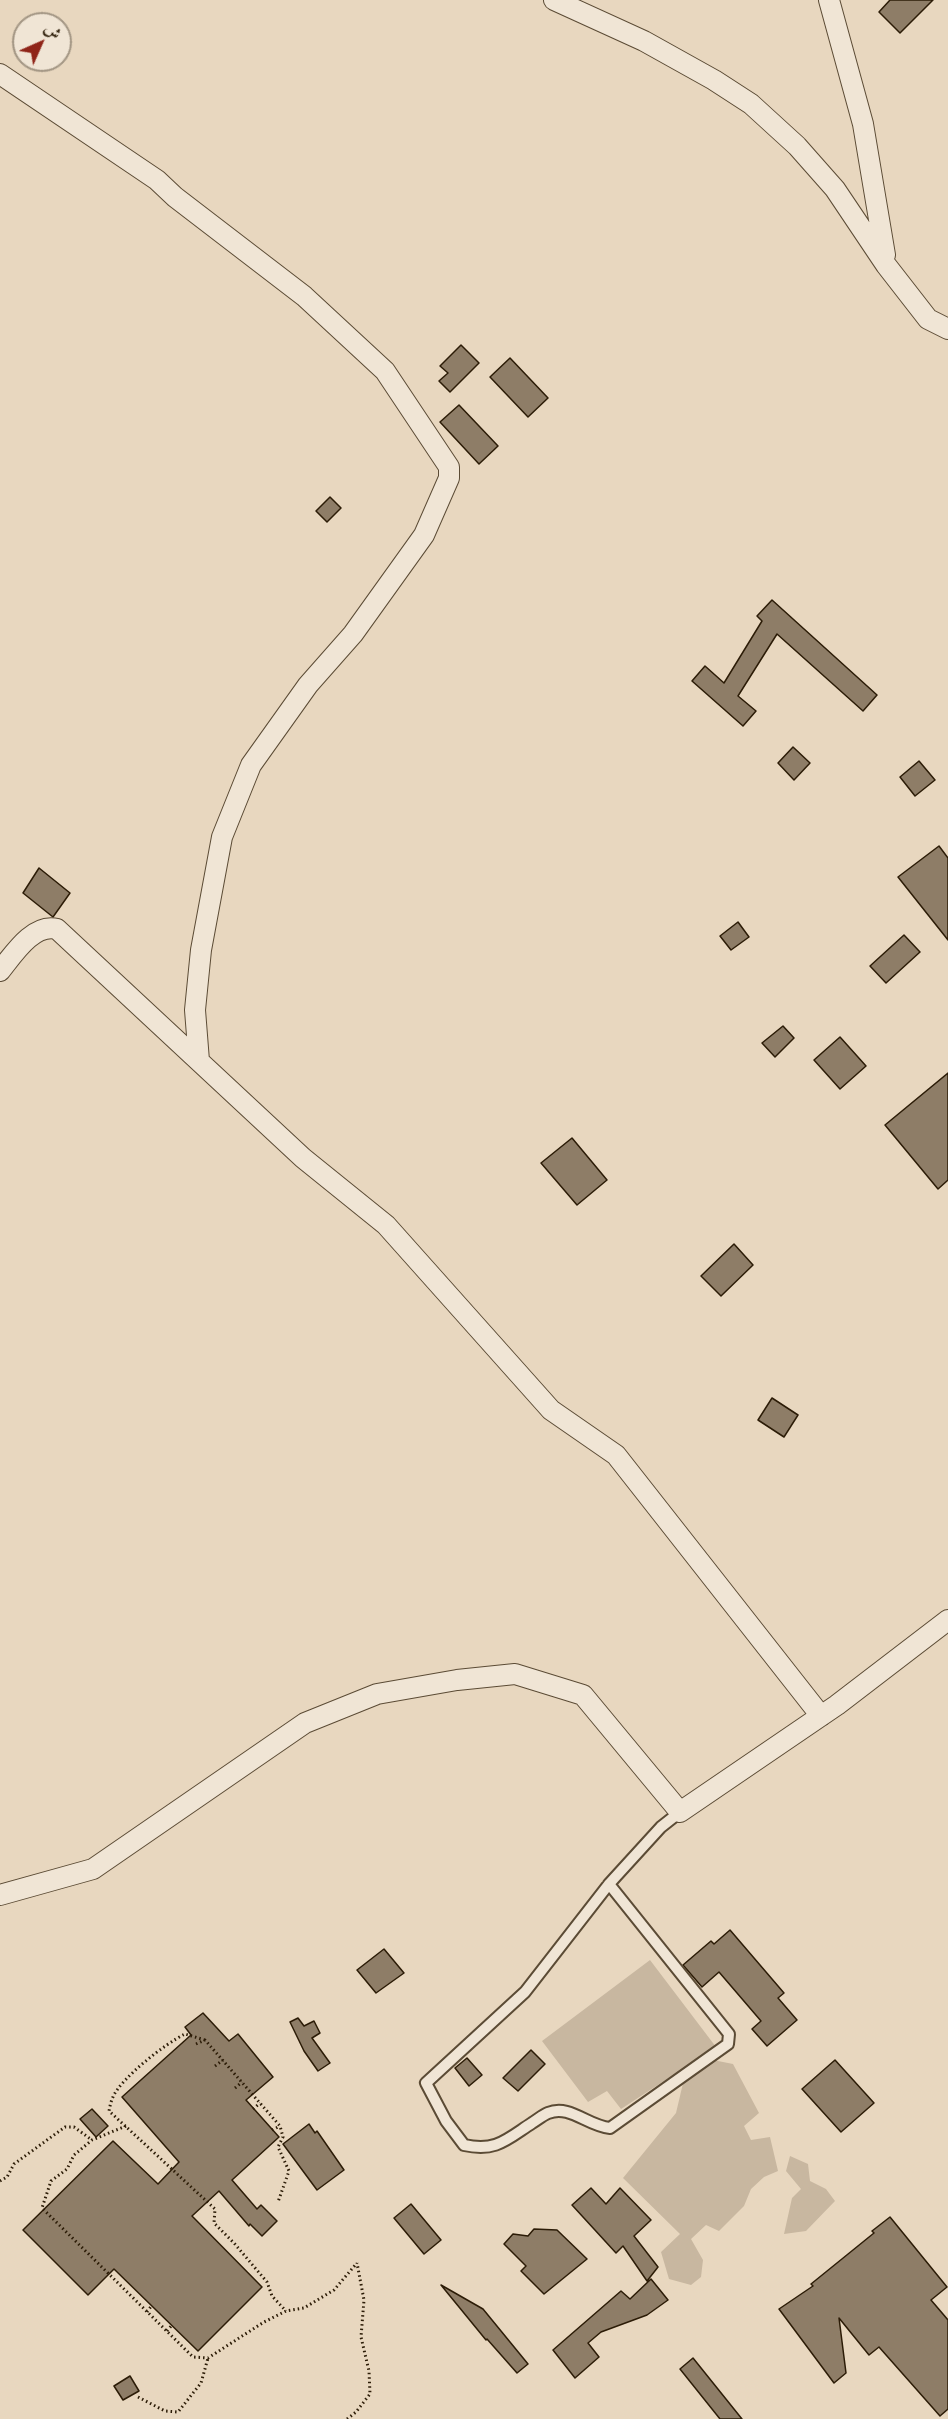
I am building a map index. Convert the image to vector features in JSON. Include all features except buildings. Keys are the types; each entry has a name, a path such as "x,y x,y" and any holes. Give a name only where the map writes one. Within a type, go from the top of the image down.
{"street":[{"path":"554,0 644,41 714,80 751,105 797,146 835,189 886,265 928,319 948,328"},
{"path":"830,0 863,124 886,265"},
{"path":"0,74 157,180 175,197 304,296 385,371 448,467 449,478 424,535 353,634 309,686 251,765 222,837 201,950 195,1010 199,1061"},
{"path":"0,971 37,931 50,927 57,929 303,1158 386,1225 551,1410 615,1455 821,1716"},
{"path":"0,1895 93,1869 305,1723 377,1694 457,1680 515,1674 583,1695 680,1812 821,1716 948,1620"}],"lane":[{"path":"609,1884 729,2034 728,2044 610,2128 590,2124 575,2114 562,2111 548,2113 501,2144 481,2149 464,2145 446,2121 426,2083 525,1992 609,1884 661,1827 680,1812"}],"path":[{"path":"278,2202 289,2171 278,2147 283,2137 280,2126 205,2040 185,2034 175,2039 141,2065 114,2095 109,2111 215,2209 214,2223 267,2282 272,2296 286,2311"},
{"path":"196,2044 205,2040"},
{"path":"215,2066 223,2060"},
{"path":"235,2088 242,2082"},
{"path":"253,2109 260,2103"},
{"path":"126,2126 92,2140 74,2155 67,2169 51,2181 42,2208 193,2357 208,2358 264,2322 286,2311 304,2308 334,2290 357,2264 364,2300 362,2337 369,2370 370,2394 357,2412 348,2419"},
{"path":"272,2130 280,2126"},
{"path":"0,2181 8,2177 14,2164 65,2127 74,2127 92,2140"},
{"path":"52,2218 57,2212"},
{"path":"71,2236 76,2231"},
{"path":"90,2256 95,2250"},
{"path":"109,2274 114,2269"},
{"path":"127,2292 133,2287"},
{"path":"147,2312 152,2305"},
{"path":"167,2331 172,2325"},
{"path":"185,2349 190,2344"},
{"path":"138,2397 165,2411 178,2412 201,2383 208,2358"}],"shaded area":[{"path":"650,1960 716,2047 621,2109 607,2091 588,2102 542,2041"},
{"path":"713,2060 733,2064 759,2113 744,2126 751,2140 770,2137 778,2171 764,2177 751,2189 744,2206 719,2231 706,2225 691,2239 703,2260 701,2277 691,2285 669,2279 661,2252 680,2234 623,2178 676,2113 684,2079"},
{"path":"790,2156 808,2164 810,2181 826,2189 835,2201 806,2231 784,2234 792,2198 801,2189 786,2171"}]}
